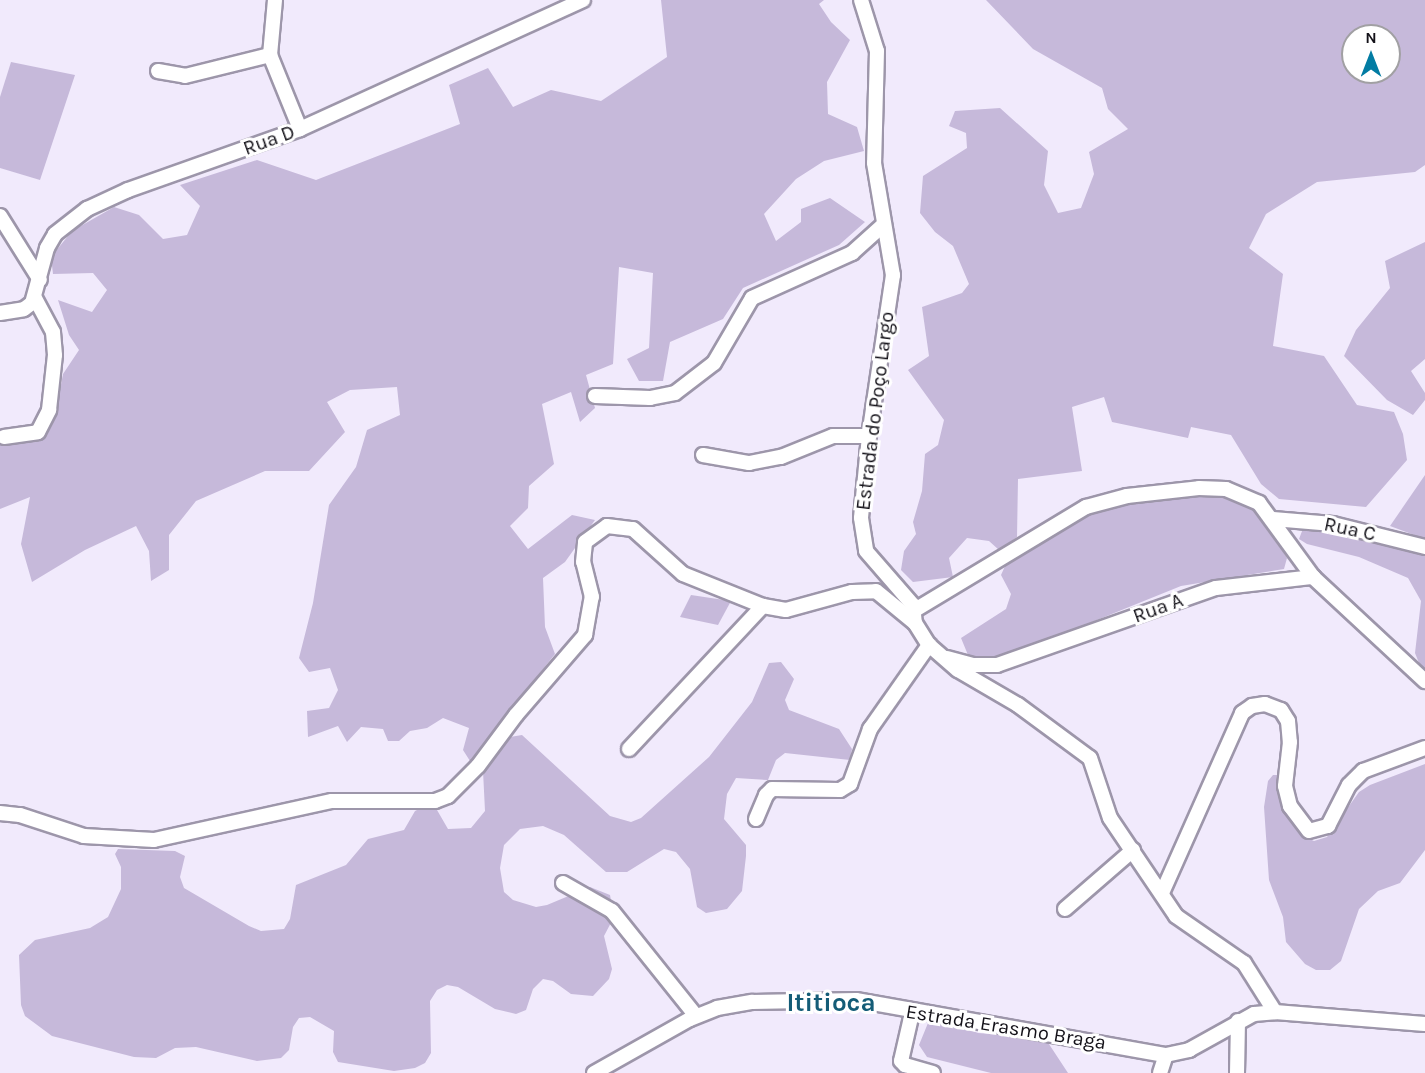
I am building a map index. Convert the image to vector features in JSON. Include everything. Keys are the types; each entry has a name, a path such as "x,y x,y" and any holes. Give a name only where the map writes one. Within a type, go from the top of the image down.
{"street":[{"name":"Rua D","path":"35,298 47,248 55,234 87,209 128,190 300,129 583,0"},
{"name":"Estrada do Poço Largo","path":"861,0 877,51 874,163 882,226 893,275 869,436 861,518 866,550 915,616 929,645 1090,758 1110,818 1181,922 1252,971 1275,1012"},
{"path":"278,1 270,55 300,129"},
{"path":"158,71 185,76 270,55"},
{"path":"0,216 40,280"},
{"path":"595,396 650,398 675,393 714,363 752,298 852,254 882,226"},
{"path":"0,313 24,309 35,298 53,332 55,355 49,410 38,432 4,437"},
{"path":"703,455 749,463 781,458 833,436 869,436"},
{"path":"0,813 20,814 84,836 154,840 332,801 435,801 448,796 478,766 516,715 585,635 592,597 583,562 585,542 607,526 633,529 683,574 763,606 786,610 852,592 876,591 915,616 1037,536 1105,500 1199,488 1226,489 1258,503 1273,519 1313,578 1425,681"},
{"name":"Rua C","path":"1273,519 1339,525 1425,547"},
{"name":"Rua A","path":"943,657 987,668 1216,588 1313,578"},
{"path":"629,749 763,606"},
{"path":"756,819 772,789 840,790 850,784 870,729 929,645"},
{"path":"1162,893 1242,713 1265,704 1281,711 1288,721 1290,742 1285,786 1290,806 1309,831 1328,826 1349,785 1363,771 1425,748"},
{"path":"1065,909 1133,850"},
{"path":"563,883 612,911 696,1016"},
{"name":"Estrada Erasmo Braga","path":"594,1073 696,1016 752,1002 810,999 856,1000 912,1013 1166,1055 1189,1050 1238,1021 1275,1012 1425,1024"},
{"path":"912,1013 902,1061 905,1065 933,1073"},
{"path":"1237,1073 1238,1021"},
{"path":"1160,1073 1166,1055"}],"shaded area":[{"path":"661,0 824,0 819,4 831,22 850,40 827,82 828,114 857,127 864,151 824,161 796,179 764,214 776,241 801,222 801,209 830,198 865,222 839,245 743,288 723,319 670,342 663,381 639,381 627,359 649,348 653,273 619,267 613,364 586,375 595,408 580,422 571,392 542,404 554,464 529,486 528,508 510,526 528,549 572,515 595,520 565,562 543,578 545,627 555,654 470,761 463,750 469,728 443,718 427,728 410,731 399,741 388,741 383,729 361,727 347,742 338,726 308,737 307,711 329,708 338,690 330,668 309,672 299,658 313,603 329,505 356,467 367,430 400,415 397,387 350,390 327,402 345,432 309,471 265,471 196,501 169,535 169,570 151,581 149,551 136,526 85,550 32,582 21,544 30,497 0,509 0,444 39,435 55,416 63,374 79,350 69,335 58,300 92,312 107,290 93,273 53,274 51,257 72,231 114,207 139,215 163,239 187,235 200,206 180,185 257,160 316,180 460,124 449,85 488,68 513,107 551,90 601,101 667,57"},
{"path":"986,0 1425,0 1425,165 1415,172 1317,182 1266,214 1249,248 1283,274 1273,346 1324,356 1357,405 1394,412 1403,434 1407,460 1366,507 1279,499 1261,484 1231,435 1191,427 1188,438 1112,422 1104,397 1072,407 1082,471 1018,479 1017,537 999,550 989,541 967,538 949,558 953,577 913,582 901,570 904,551 916,534 913,522 922,491 925,454 938,445 944,420 908,370 929,356 922,307 962,293 969,284 953,246 935,232 920,213 923,176 967,148 966,133 949,126 955,111 1000,108 1048,151 1044,185 1058,213 1081,208 1094,174 1089,152 1128,129 1108,109 1102,88 1033,49"},
{"path":"11,62 75,75 40,180 0,168 0,97"},
{"path":"1425,242 1425,359 1411,371 1425,393 1425,400 1413,415 1387,400 1344,356 1356,330 1390,288 1385,261"},
{"path":"1425,475 1425,539 1390,526"},
{"path":"1167,495 1222,495 1248,501 1259,512 1287,558 1284,569 1181,586 1008,656 982,661 968,655 961,638 1006,609 1011,594 1001,575 1006,564 1064,523 1114,505"},
{"path":"1304,526 1425,555 1425,678 1415,653 1421,601 1408,578 1359,557 1307,544 1299,539"},
{"path":"691,595 731,601 718,625 680,617"},
{"path":"781,662 794,679 785,700 789,710 839,729 852,749 850,760 785,753 776,760 768,780 736,778 727,794 724,819 746,845 746,856 742,891 727,909 706,913 697,907 690,869 676,852 664,849 627,872 606,872 564,835 543,826 520,829 504,845 500,868 504,892 513,900 536,907 547,905 590,887 610,895 614,917 604,936 612,969 609,979 593,996 571,994 553,981 543,979 533,989 526,1010 516,1014 495,1009 458,987 447,985 437,990 430,1001 431,1053 425,1063 415,1068 394,1071 338,1062 333,1052 334,1031 310,1017 299,1018 293,1027 289,1050 281,1058 257,1061 196,1047 175,1048 156,1058 134,1057 52,1036 25,1016 21,1005 19,955 35,940 90,928 108,917 121,889 121,867 115,854 118,849 175,851 185,856 180,877 184,888 261,931 284,929 290,919 296,885 346,865 368,839 404,830 415,811 425,806 437,810 448,829 471,828 485,811 483,771 500,742 510,737 522,735 610,816 631,822 641,818 709,757 752,702 769,663"},
{"path":"1425,764 1425,850 1400,883 1378,891 1359,909 1341,961 1330,970 1316,970 1305,964 1286,942 1283,917 1269,880 1264,807 1268,781 1273,775 1278,775 1295,825 1303,836 1314,841 1327,837 1359,792 1370,785"},
{"path":"940,1019 978,1033 1045,1038 1068,1073 991,1073 927,1057 919,1045 928,1023"}],"district":[{"name":"Ititioca","path":"831,1003"}]}
